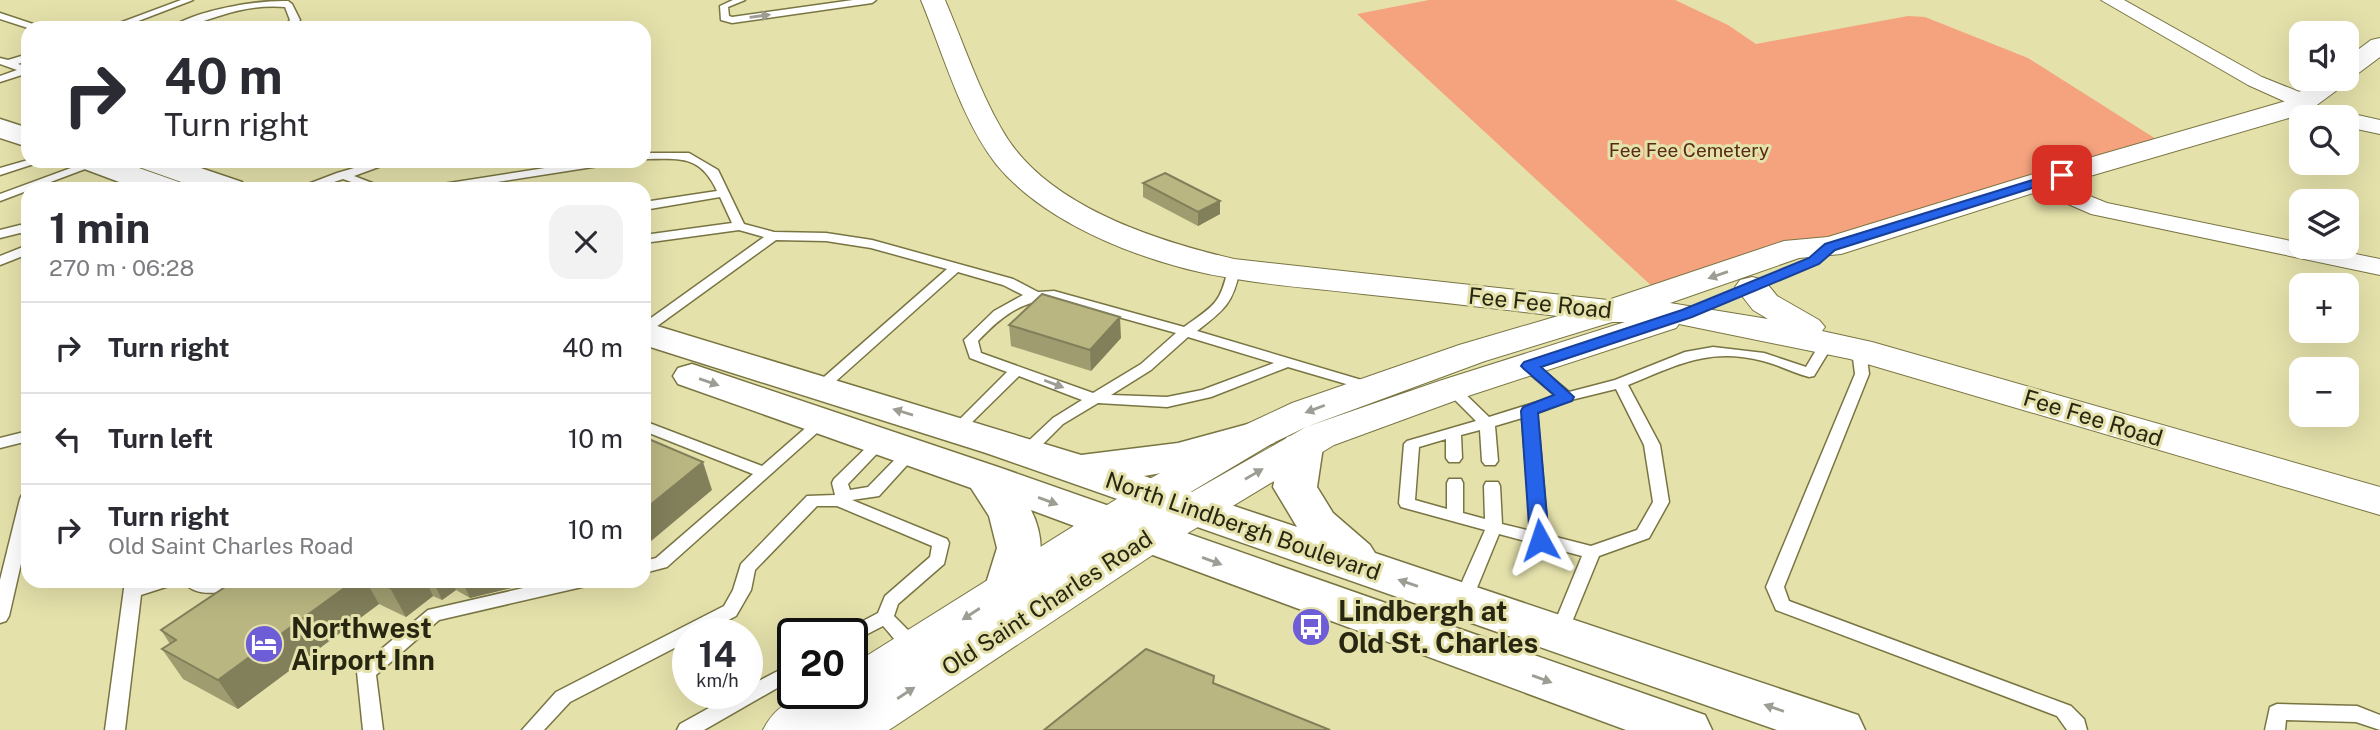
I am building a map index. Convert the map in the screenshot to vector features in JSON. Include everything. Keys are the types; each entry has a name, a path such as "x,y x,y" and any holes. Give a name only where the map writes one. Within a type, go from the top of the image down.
{"highway":[{"path":"126,168 198,182"},
{"name":"North Lindbergh Boulevard","path":"651,334 821,404 896,447 986,478 1366,568 1839,730"},
{"name":"North Lindbergh Boulevard","path":"651,362 821,404 957,429 1070,467 1152,516 1686,730"},
{"path":"1070,467 1170,461 1204,453 1259,434"},
{"path":"1302,447 1295,487 1317,524 1366,568"},
{"path":"986,478 1011,514 1020,548 1008,590"}],"street":[{"name":"Fee Fee Road","path":"933,0 987,129 996,146 1016,169 1046,195 1099,225 1198,261 1234,269 1415,290 1609,311 1687,314 1843,347 2380,501"},
{"path":"2110,0 2300,105"},
{"path":"2359,61 2380,45"},
{"name":"Old Saint Charles Road","path":"2300,105 2319,91"},
{"name":"Old Saint Charles Road","path":"868,680 1008,590 1152,516 1442,379 1472,353 1609,311 1795,248 1830,247 2289,108"},
{"path":"2359,123 2380,127"},
{"path":"2038,182 2100,209 2380,267"},
{"name":"Old Saint Charles Road","path":"849,730 1152,516 1259,434 1306,412 1372,388 1529,366 1687,314 1814,261 1830,247"},
{"path":"1752,286 1765,303 1843,347"},
{"path":"1415,290 1461,314 1472,331 1472,353"},
{"name":"Old Saint Charles Road","path":"788,730 822,709"}],"lane":[{"path":"130,21 189,0"},
{"path":"741,0 724,6 724,18 732,20 872,0"},
{"path":"197,21 240,7 279,3 288,4 293,11 294,21"},
{"path":"0,16 21,23"},
{"path":"4,62 21,68"},
{"path":"0,79 21,72"},
{"path":"651,156 689,156 714,172 739,226"},
{"path":"0,172 21,166"},
{"path":"41,182 78,168"},
{"path":"321,182 365,168"},
{"path":"476,182 566,168"},
{"path":"341,175 362,182"},
{"path":"0,198 21,190"},
{"path":"651,205 724,193"},
{"path":"651,238 739,226 773,236 827,237 872,244 956,267 1008,282 1033,295"},
{"path":"0,234 21,229"},
{"path":"651,326 773,236"},
{"path":"0,261 21,252"},
{"path":"651,565 661,563 763,472 821,404 956,267"},
{"path":"1026,452 1058,421 1091,398 1146,367 1217,309 1228,292 1234,269"},
{"path":"1288,362 1206,394 1167,402 1091,398 975,355 971,340 997,313 1017,301 1033,295 1054,295 1188,332 1288,362 1372,388"},
{"path":"1619,383 1652,445 1661,502 1643,534 1592,552 1407,503 1412,444 1619,383 1690,355 1713,351 1764,357 1809,373 1843,347 1862,374 1775,587 1782,605 2064,711 2077,725 2077,730"},
{"path":"1529,366 1566,397"},
{"path":"957,429 1017,370"},
{"path":"1442,379 1487,424 1490,461"},
{"path":"1529,411 1540,540"},
{"path":"651,429 763,472"},
{"path":"1453,433 1454,458"},
{"path":"0,443 21,438"},
{"path":"841,499 840,483 896,447"},
{"path":"532,730 563,697 730,611 742,590 747,568 813,500 841,499 873,492 896,447"},
{"path":"1455,483 1455,517"},
{"path":"1463,601 1494,528 1492,486"},
{"path":"841,499 941,543 938,560 891,601 885,617 868,626"},
{"path":"0,616 21,528"},
{"path":"1558,635 1592,552"},
{"path":"115,730 134,588"},
{"path":"373,730 366,673 434,615 552,588"},
{"path":"885,617 917,649"},
{"path":"687,730 777,679"},
{"path":"2275,730 2277,712 2357,714 2380,723"}],"green space":[{"name":"Fee Fee Cemetery","path":"1429,0 1675,0 1728,25 1756,44 1908,16 1925,17 2028,58 2156,139 1656,290 1357,14"}],"building":[{"path":"1165,173 1220,201 1198,212 1143,183"},
{"path":"1042,294 1120,317 1090,350 1009,325"},
{"path":"651,440 703,462 651,504"},
{"path":"224,588 344,588 218,680 162,649 176,640 161,630"},
{"path":"1146,649 1214,676 1213,683 1330,730 1044,730"}],"place":[{"name":"Lindbergh at Old St. Charles","path":"1311,627"},
{"name":"Northwest Airport Inn","path":"264,644"}],"route":[{"path":"1540,540 1529,411 1566,397 1529,366 1687,314 1814,261 1830,247 2062,175"}]}
